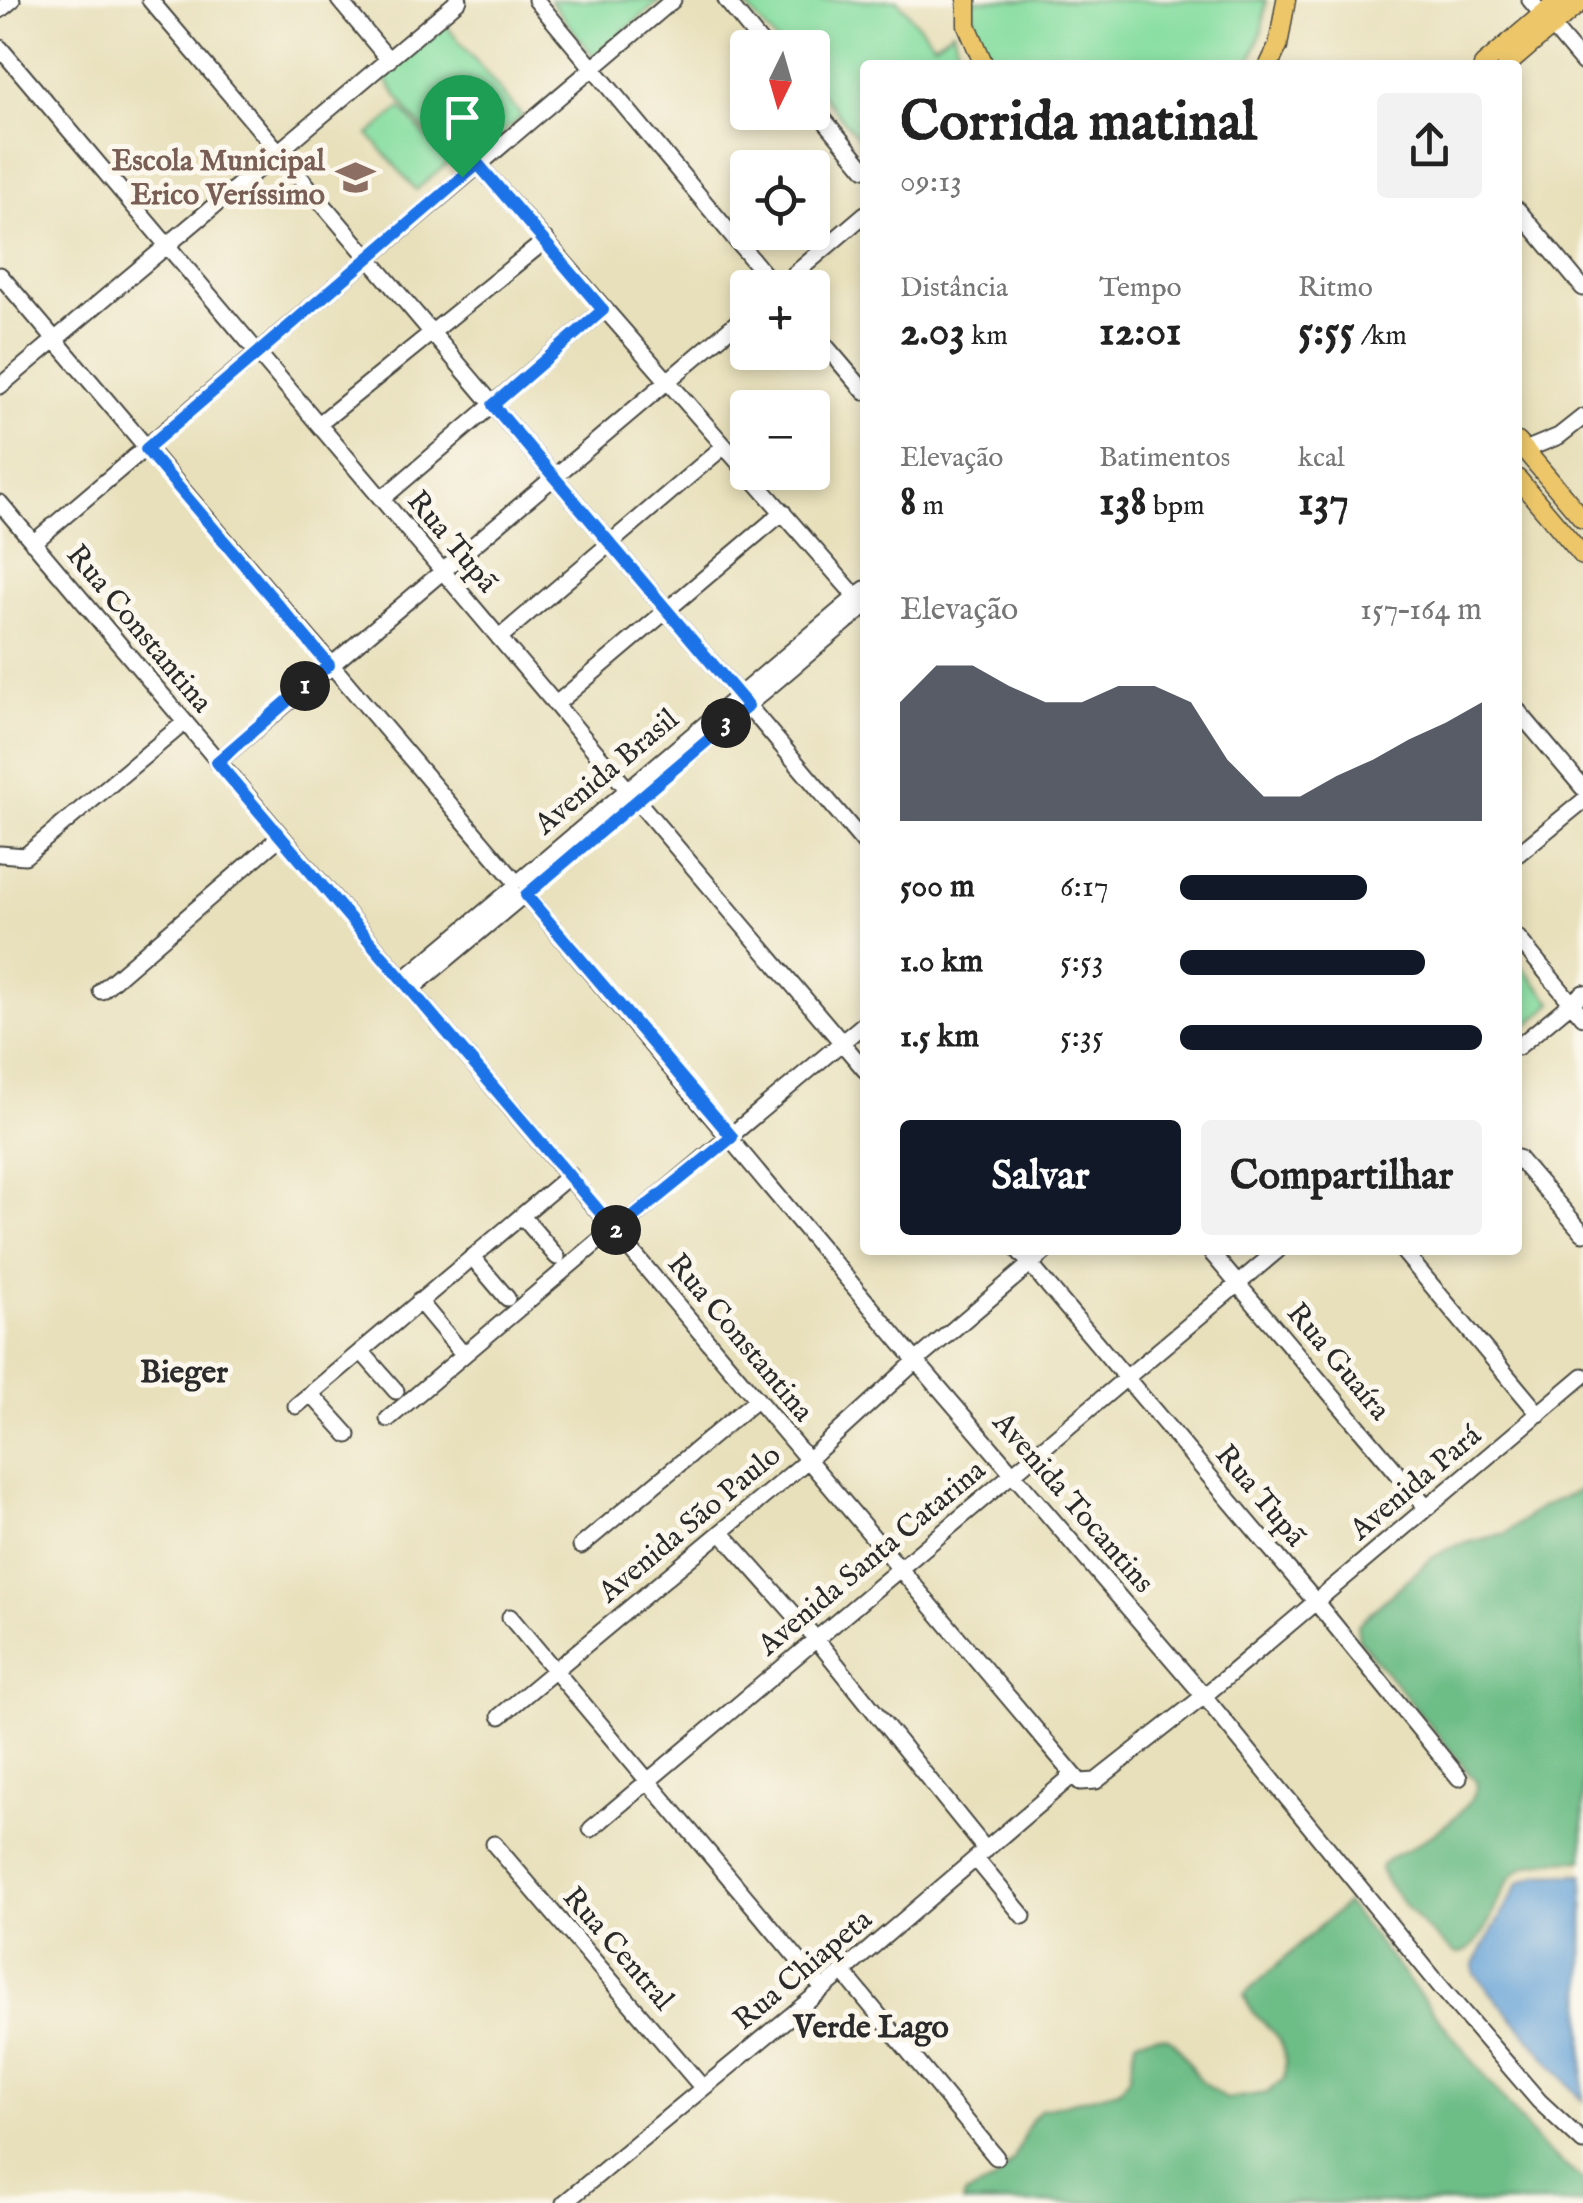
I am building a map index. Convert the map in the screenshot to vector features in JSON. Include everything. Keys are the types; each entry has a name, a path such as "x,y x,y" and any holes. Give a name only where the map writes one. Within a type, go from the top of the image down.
{"main road":[{"path":"967,0 968,25 982,60"},
{"path":"1271,60 1278,46 1286,0"},
{"path":"1489,60 1559,0"},
{"path":"1509,60 1541,13 1583,0"},
{"path":"1522,447 1583,518"},
{"path":"1522,486 1583,556"}],"street":[{"path":"0,10 12,0"},
{"path":"150,0 860,838"},
{"path":"338,0 389,60"},
{"path":"0,386 459,0"},
{"path":"536,0 762,270"},
{"path":"33,542 673,0"},
{"path":"726,0 750,30"},
{"path":"1541,13 1583,62"},
{"name":"Rua Tupã","path":"0,48 860,1064"},
{"path":"830,127 860,163"},
{"path":"478,164 723,447 860,598"},
{"path":"1522,215 1583,288"},
{"path":"798,270 860,218"},
{"path":"319,424 546,240"},
{"name":"Avenida Tocantins","path":"0,276 1204,1696 1440,1986 1539,2102 1583,2142"},
{"path":"382,499 603,310"},
{"path":"217,762 730,329"},
{"path":"830,351 860,386"},
{"path":"1540,468 1559,436 1583,417"},
{"path":"1522,446 1559,436"},
{"path":"499,638 723,447"},
{"name":"Rua Constantina","path":"0,504 1073,1775"},
{"path":"556,704 783,512"},
{"name":"Avenida Brasil","path":"407,984 860,603"},
{"path":"1522,716 1583,788"},
{"path":"0,854 25,856 184,723"},
{"path":"1522,851 1583,801"},
{"path":"101,991 280,836"},
{"path":"1522,942 1577,998 1583,1017"},
{"path":"1522,1044 1577,998"},
{"path":"388,1419 732,1137 860,1026"},
{"path":"1522,1163 1583,1232"},
{"path":"296,1406 570,1175"},
{"path":"522,1216 557,1257"},
{"name":"Rua Tupã","path":"1022,1255 1459,1778"},
{"name":"Avenida São Paulo","path":"500,1716 808,1459 916,1360 1041,1255"},
{"name":"Rua Guaíra","path":"1213,1255 1427,1508"},
{"name":"Avenida Santa Catarina","path":"591,1828 1272,1255"},
{"path":"1406,1255 1539,1414"},
{"path":"472,1257 507,1298"},
{"path":"418,1301 458,1348"},
{"path":"361,1351 396,1392"},
{"name":"Avenida Pará","path":"1073,1775 1084,1783 1096,1781 1204,1696 1583,1376"},
{"path":"311,1394 348,1436"},
{"path":"581,1546 756,1399"},
{"path":"721,1532 816,1639 1023,1916"},
{"path":"510,1617 823,1989"},
{"name":"Rua Chiapeta","path":"564,2203 1073,1775"},
{"name":"Rua Central","path":"494,1844 702,2087"},
{"path":"843,1972 996,2157"}],"green space":[{"path":"550,0 661,0 594,57"},
{"path":"741,0 897,0 935,44 953,30 961,60 860,60 860,140 830,104 830,30 767,30"},
{"path":"971,0 1266,0 1262,30 1251,60 985,60 977,44"},
{"path":"445,24 522,116 461,170 410,114 383,76"},
{"path":"401,108 448,163 416,190 369,135"},
{"path":"1522,967 1553,1003 1522,1030"},
{"path":"1583,1489 1583,1860 1543,1862 1521,1869 1511,1877 1479,1940 1457,1954 1414,1915 1380,1868 1453,1819 1470,1801 1477,1783 1359,1639 1357,1625 1432,1558 1451,1547 1506,1533 1541,1507"},
{"path":"1346,1903 1543,2148 1583,2180 1583,2203 963,2203 965,2195 995,2182 1014,2159 1030,2121 1040,2110 1119,2090 1130,2076 1136,2040 1150,2036 1169,2038 1199,2078 1226,2099 1267,2093 1284,2079 1283,2048 1244,1995"}],"water":[{"path":"1583,1874 1583,2101 1475,1974 1474,1964 1519,1883 1539,1875"}],"place":[{"name":"Escola Municipal Erico Veríssimo","path":"355,177"}],"district":[{"name":"Bieger","path":"184,1371"},
{"name":"Verde Lago","path":"871,2026"}],"route":[{"path":"478,164 603,310 493,405 748,706 526,895 732,1137 616,1231 217,762 329,665 146,449 462,177 478,164"}]}
